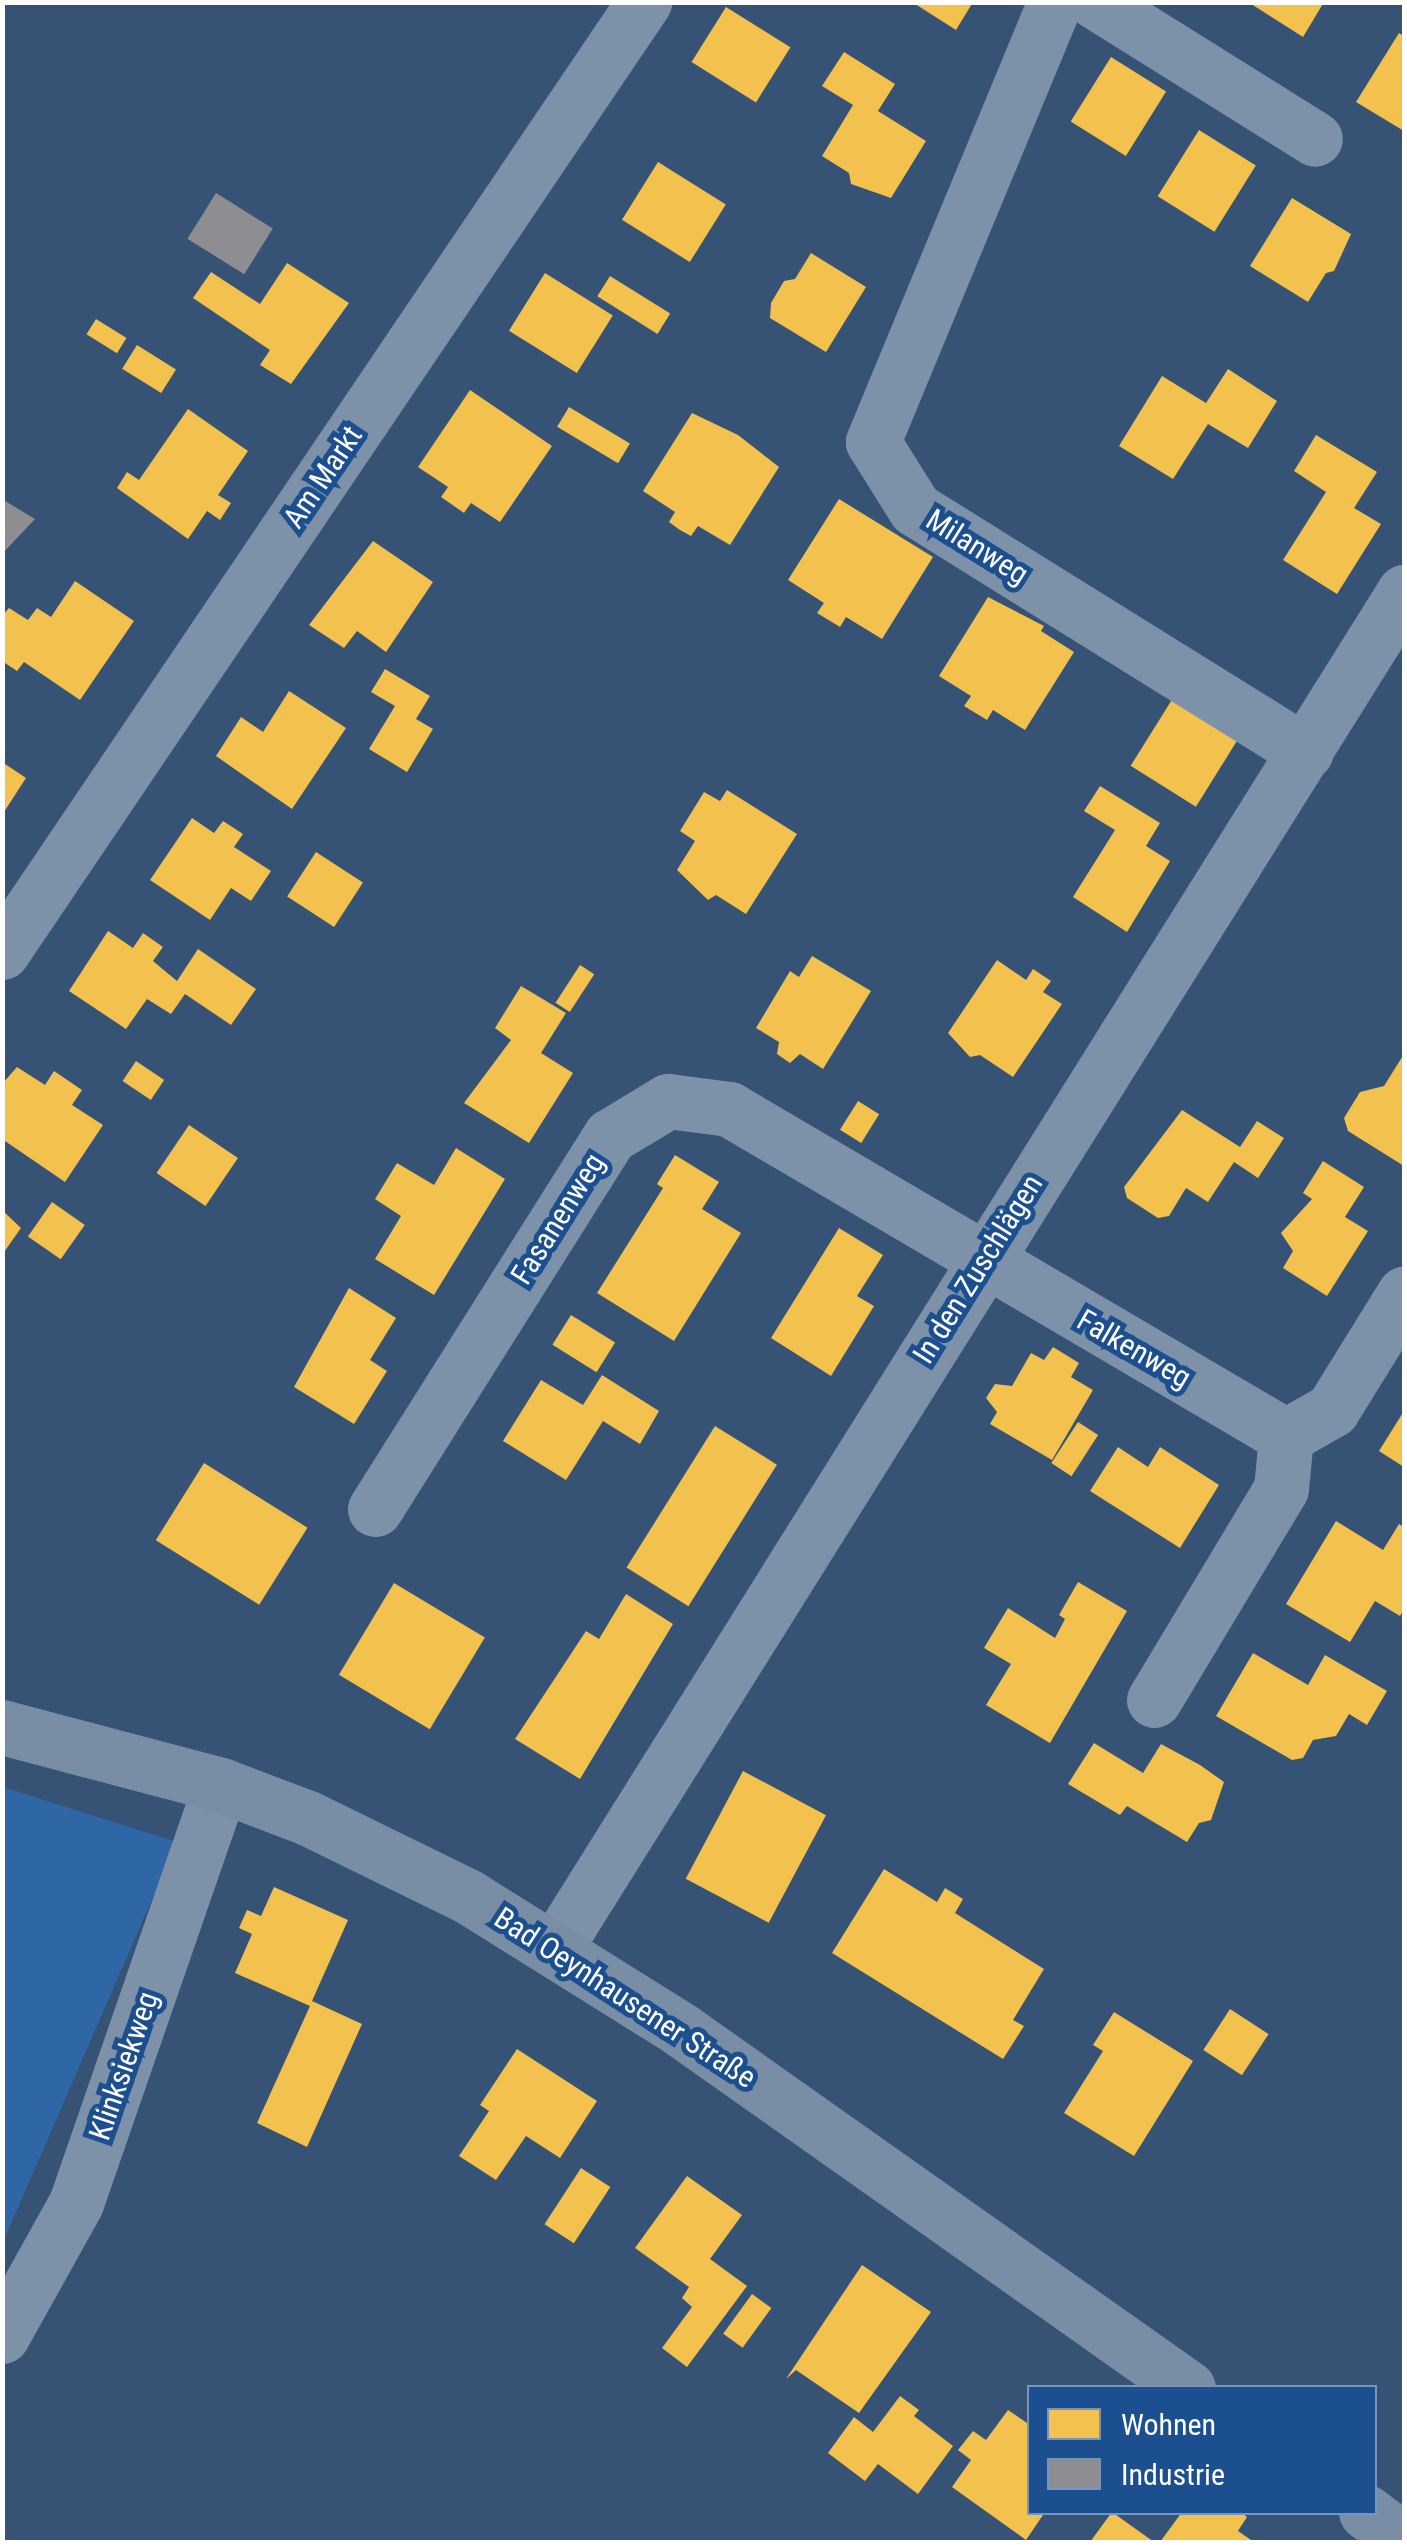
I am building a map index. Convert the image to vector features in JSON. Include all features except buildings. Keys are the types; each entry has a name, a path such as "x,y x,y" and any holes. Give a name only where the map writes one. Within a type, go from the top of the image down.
{"main road":[{"name":"Bad Oeynhausener Straße","path":"2,1727 221,1785 395,1858 555,1948 1184,2385"},
{"path":"1370,2515 1404,2540"}],"street":[{"name":"Am Markt","path":"2,952 644,2"},
{"name":"Milanweg","path":"1054,2 873,442 916,509 1305,752"},
{"path":"1096,2 1315,140"},
{"name":"In den Zuschlägen","path":"555,1948 1404,592"},
{"name":"Fasanenweg","path":"375,1510 610,1136 668,1101 729,1110 982,1263"},
{"name":"Falkenweg","path":"982,1263 1286,1436"},
{"path":"1154,1700 1281,1489 1286,1436 1332,1410 1404,1294"},
{"name":"Klinksiekweg","path":"2,2336 76,2203 221,1785"}],"shaded area":[{"path":"3,1787 177,1842 3,2242"}]}
